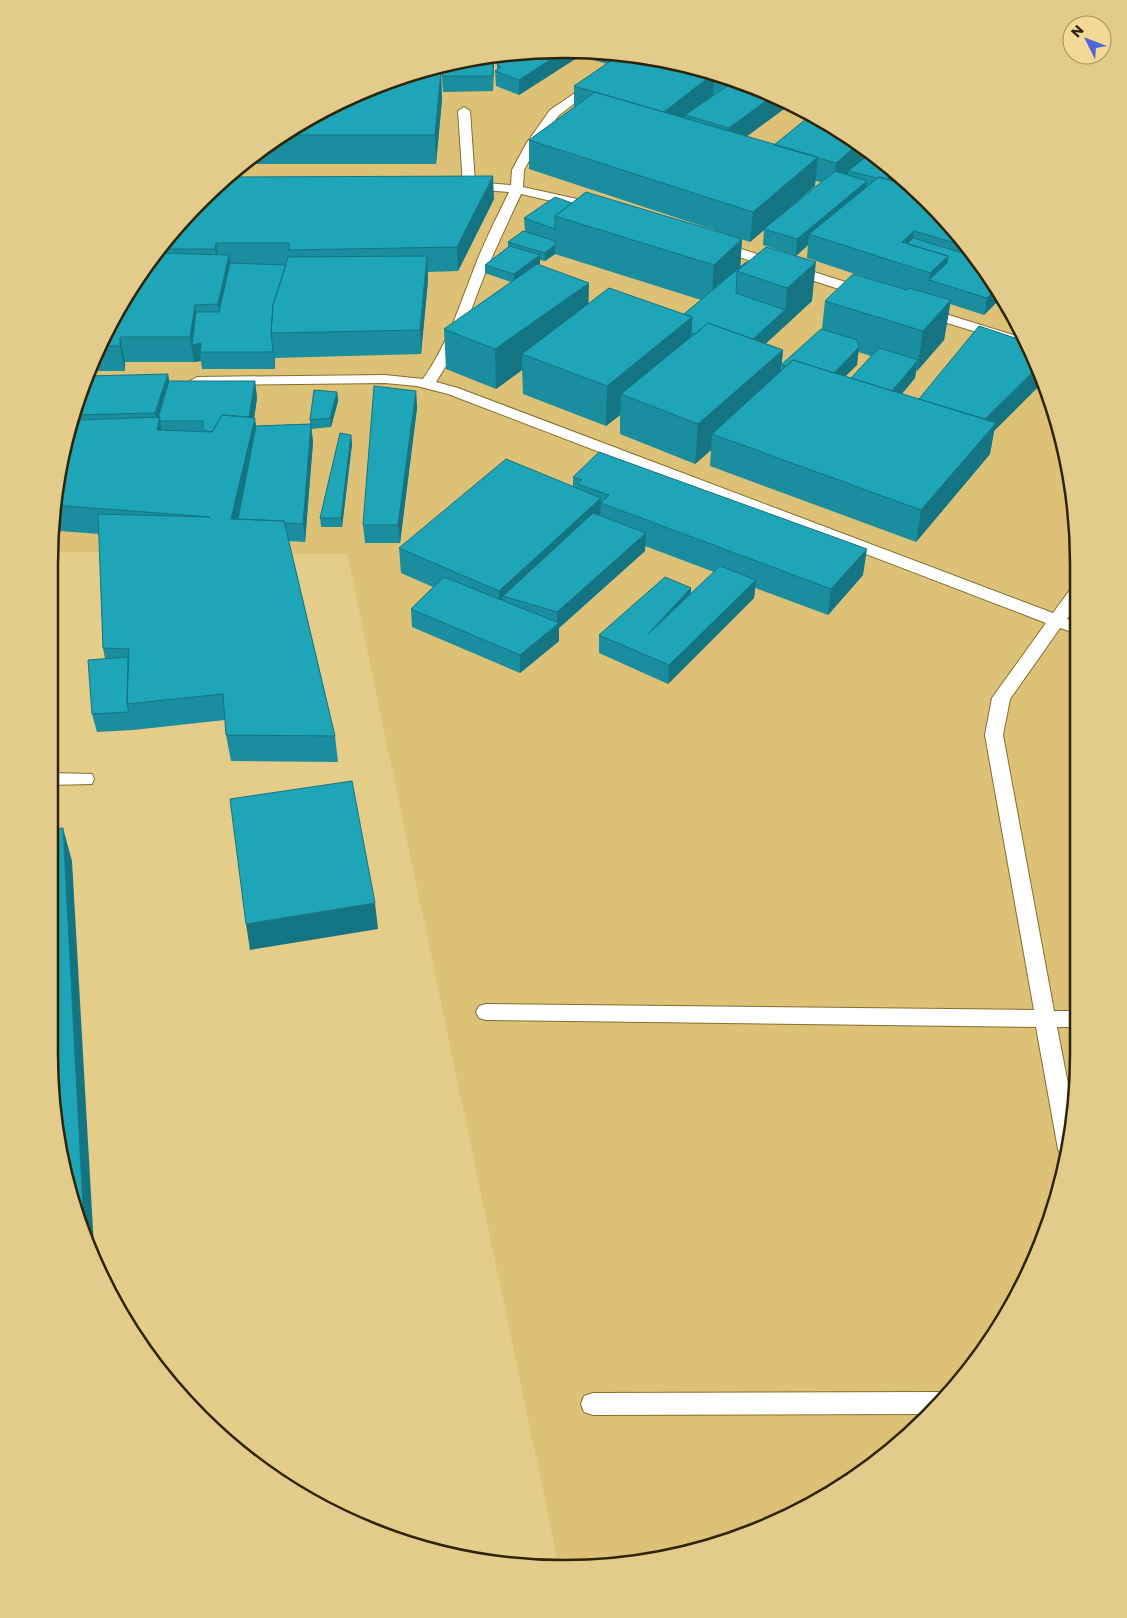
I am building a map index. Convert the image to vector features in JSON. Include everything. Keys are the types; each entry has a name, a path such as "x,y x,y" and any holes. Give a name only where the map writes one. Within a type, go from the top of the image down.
{"lane":[{"path":"427,384 439,367 466,310 479,272 517,188 518,170 532,144 554,113 602,78"},
{"path":"464,111 464,185 517,188 562,196 610,211"},
{"path":"705,241 876,296"},
{"path":"914,308 1017,341"},
{"path":"180,382 385,379 427,384 453,391 1070,626"},
{"path":"1065,1123 994,735 1001,698 1070,602"},
{"path":"58,779 85,779"},
{"path":"486,1012 1070,1019"},
{"path":"593,1404 930,1403"}],"shaded area":[{"path":"564,58 630,62 662,67 726,84 787,110 816,125 872,162 897,183 944,230 984,282 1002,311 1031,370 1043,401 1060,465 1065,497 1070,564 1070,1055 1065,1121 1060,1153 1043,1217 1031,1248 1002,1308 965,1363 921,1412 872,1456 816,1493 757,1522 726,1534 662,1551 597,1559 557,1560 347,554 58,552 62,497 67,465 84,401 110,340 125,310 143,282 183,230 230,183 255,162 311,125 370,96 401,84 433,75 465,67 530,59"}],"building":[{"path":"553,58 519,80 495,71 501,67 497,65 499,62"},
{"path":"612,60 662,67 707,79 664,112 574,86"},
{"path":"493,63 493,76 442,76 442,73"},
{"path":"441,73 435,135 295,135 370,96 401,84"},
{"path":"729,85 767,100 729,128 685,115"},
{"path":"595,92 818,157 753,212 529,140"},
{"path":"805,120 853,148 836,163 774,145"},
{"path":"865,157 889,177 887,179 877,178 848,171"},
{"path":"835,171 867,181 797,239 764,229"},
{"path":"493,176 457,247 289,250 289,243 216,243 215,249 167,249 206,206 237,177"},
{"path":"879,177 897,183 955,243 914,231 902,242 948,256 930,273 809,234"},
{"path":"586,192 742,239 714,265 555,216"},
{"path":"555,197 572,203 555,216 555,229 524,218"},
{"path":"523,231 555,241 555,245 545,253 508,242"},
{"path":"913,238 964,253 991,294 987,298 929,280 947,263 948,256 907,244"},
{"path":"510,246 540,255 514,274 485,265"},
{"path":"766,247 816,262 787,288 737,271"},
{"path":"164,253 229,255 218,304 195,305 190,337 120,337 120,346 107,346 125,310"},
{"path":"427,256 420,330 271,333 273,305 288,257"},
{"path":"748,262 737,271 736,293 785,310 753,339 708,323 695,334 691,333 692,317 684,314"},
{"path":"230,263 286,265 273,305 271,333 273,352 200,352 201,343 192,345 196,312 219,312"},
{"path":"537,264 589,283 495,349 444,329"},
{"path":"853,274 907,290 909,288 951,300 923,331 825,301"},
{"path":"609,288 692,317 607,386 522,354"},
{"path":"708,323 783,350 698,424 621,394"},
{"path":"979,326 1016,338 1032,373 985,419 919,399"},
{"path":"821,329 857,340 859,347 834,373 793,360 786,366 781,365"},
{"path":"879,348 918,360 892,391 851,378"},
{"path":"793,360 996,423 921,510 712,434"},
{"path":"168,374 155,413 80,415 94,376"},
{"path":"169,381 255,381 249,417 222,415 212,432 203,430 203,421 160,421 160,417 158,418"},
{"path":"374,386 416,391 398,525 363,525"},
{"path":"314,390 337,392 330,418 310,420"},
{"path":"222,415 255,418 231,519 284,521 335,736 226,735 223,694 127,704 129,649 103,648 98,514 210,517 61,506 67,465 80,420 160,417 157,430 212,432"},
{"path":"311,424 303,524 285,523 284,521 238,519 256,426"},
{"path":"340,433 351,435 341,518 320,518"},
{"path":"599,452 867,549 831,589 601,503 609,495 577,484 582,480 573,477"},
{"path":"506,459 601,498 499,591 399,548"},
{"path":"593,513 646,533 557,612 503,596"},
{"path":"720,566 756,580 669,665 599,635 665,577 691,588 648,634"},
{"path":"444,577 559,623 520,655 411,609"},
{"path":"128,657 127,704 129,712 92,714 88,660"},
{"path":"352,781 375,903 246,924 230,799"},
{"path":"63,828 83,1215 67,1153 59,1088 58,829"}]}
